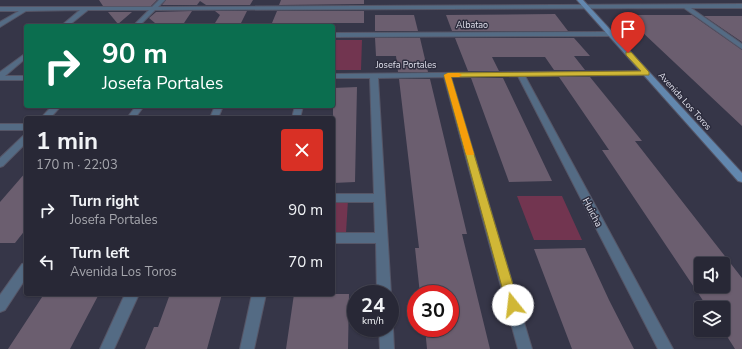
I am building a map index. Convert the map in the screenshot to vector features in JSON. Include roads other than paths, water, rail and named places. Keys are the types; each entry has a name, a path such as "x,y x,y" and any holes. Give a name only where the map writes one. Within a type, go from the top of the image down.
{"main road":[{"name":"Avenida Los Toros","path":"580,0 742,179"}],"street":[{"path":"138,24 162,0"},
{"path":"230,8 234,0"},
{"path":"302,7 304,0"},
{"path":"373,0 373,7"},
{"path":"685,6 742,47"},
{"path":"0,9 742,6"},
{"path":"67,24 87,8"},
{"path":"0,25 25,9"},
{"name":"Albatao","path":"335,35 610,34"},
{"path":"0,77 24,57"},
{"name":"Josefa Portales","path":"335,76 646,73"},
{"name":"Huicha","path":"520,74 666,349"},
{"path":"448,75 525,349"},
{"path":"374,76 384,285"},
{"path":"0,77 24,78"},
{"path":"47,116 55,108"},
{"path":"0,127 24,127"},
{"path":"0,164 24,140"},
{"path":"335,198 379,198"},
{"path":"335,238 382,238"},
{"path":"0,306 24,271"},
{"path":"107,349 131,296"},
{"path":"247,349 259,296"},
{"path":"386,337 387,349"}]}
